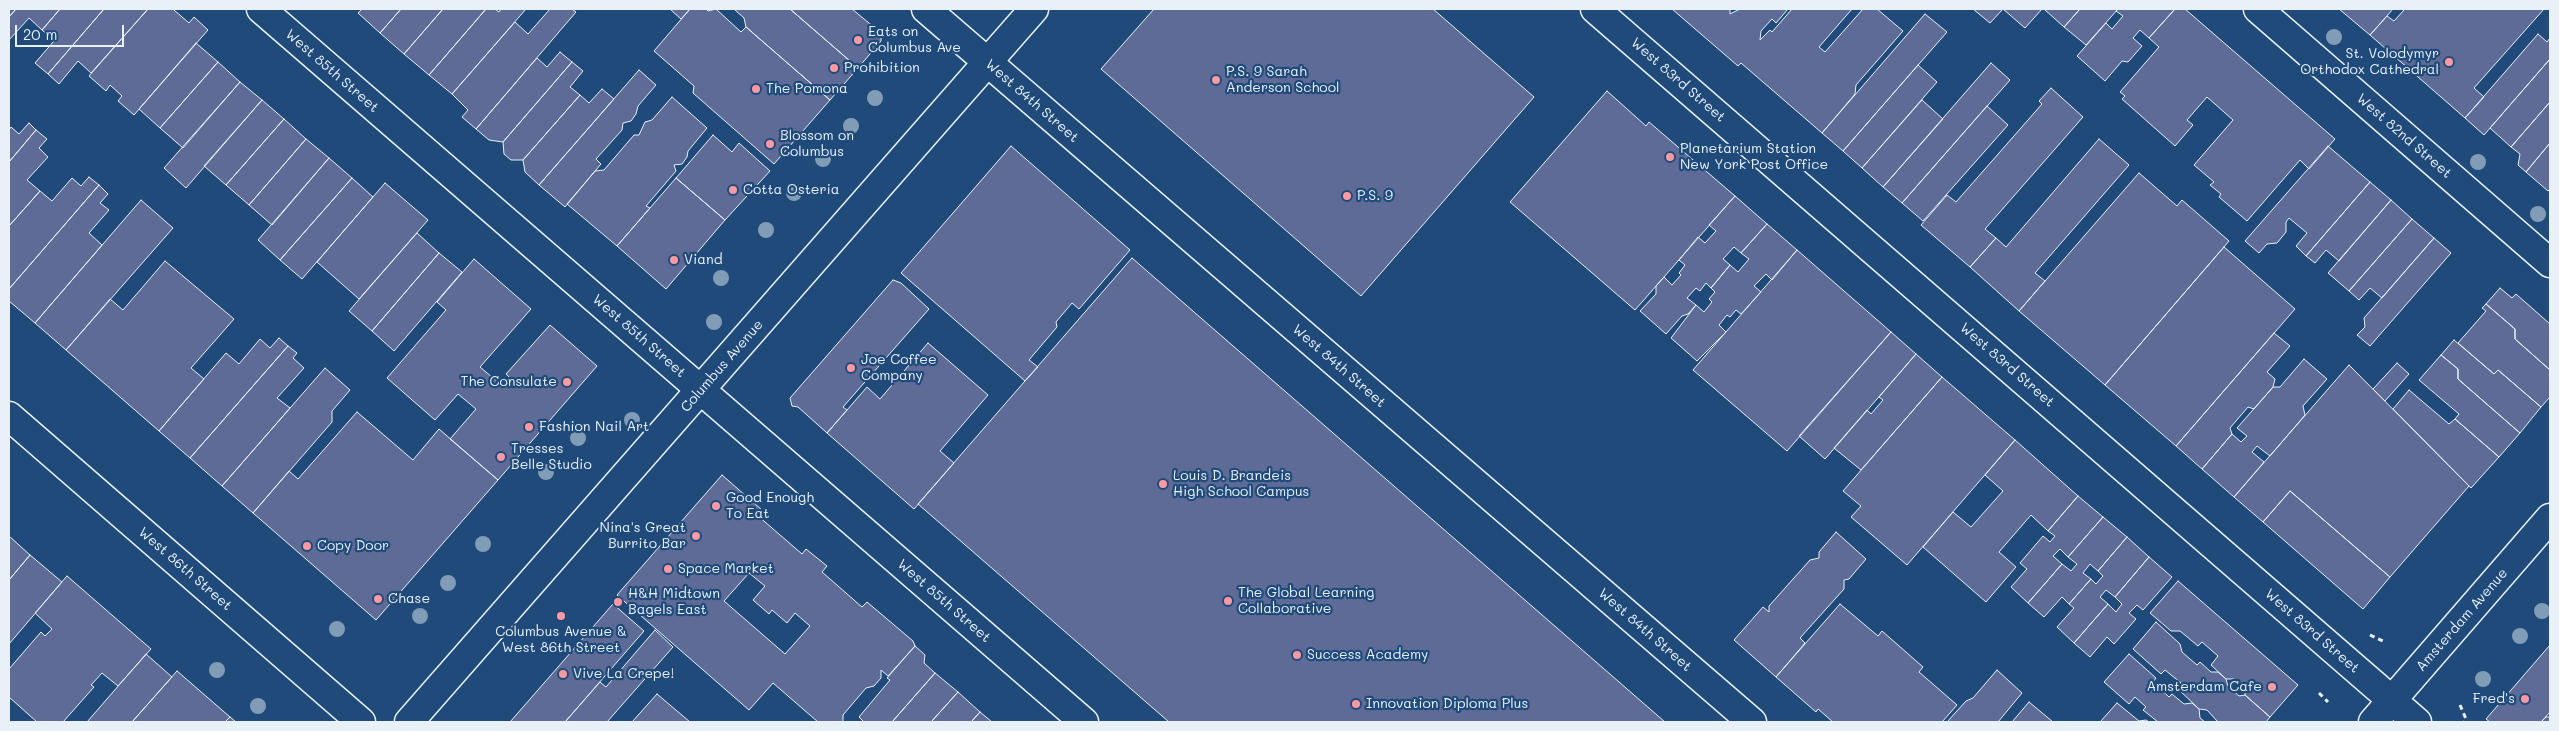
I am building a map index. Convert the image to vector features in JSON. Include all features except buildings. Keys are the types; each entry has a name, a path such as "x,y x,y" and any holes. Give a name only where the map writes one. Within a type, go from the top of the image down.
{"street":[{"name":"West 85th Street","path":"261,9 1084,722"},
{"name":"West 84th Street","path":"926,9 1752,722"},
{"name":"Columbus Avenue","path":"409,722 1034,9"},
{"name":"West 83rd Street","path":"1596,9 2417,722"},
{"name":"West 82nd Street","path":"2258,9 2550,263"},
{"name":"West 86th Street","path":"9,416 361,722"},
{"name":"Amsterdam Avenue","path":"2373,722 2550,518"}],"path":[{"path":"2367,634 2385,642"},
{"path":"2319,693 2328,702"},
{"path":"2460,705 2466,719 2464,722"}],"place":[{"name":"Eats on Columbus Ave","path":"858,40"},
{"name":"St. Volodymyr Orthodox Cathedral","path":"2449,62"},
{"name":"Prohibition","path":"834,68"},
{"name":"P.S. 9 Sarah Anderson School","path":"1216,80"},
{"name":"The Pomona","path":"756,89"},
{"name":"Blossom on Columbus","path":"770,144"},
{"name":"Planetarium Station New York Post Office","path":"1670,157"},
{"name":"Cotta Osteria","path":"733,190"},
{"name":"P.S. 9","path":"1347,196"},
{"name":"Viand","path":"674,260"},
{"name":"Joe Coffee Company","path":"851,368"},
{"name":"The Consulate","path":"567,382"},
{"name":"Fashion Nail Art","path":"529,427"},
{"name":"Tresses Belle Studio","path":"501,457"},
{"name":"Louis D. Brandeis High School Campus","path":"1163,484"},
{"name":"Good Enough To Eat","path":"716,506"},
{"name":"Nina's Great Burrito Bar","path":"696,536"},
{"name":"Copy Door","path":"307,546"},
{"name":"Space Market","path":"668,569"},
{"name":"Chase","path":"378,599"},
{"name":"The Global Learning Collaborative","path":"1228,601"},
{"name":"H&H Midtown Bagels East","path":"618,602"},
{"name":"Columbus Avenue & West 86th Street","path":"561,616"},
{"name":"Success Academy","path":"1297,655"},
{"name":"Vive La Crepe!","path":"563,674"},
{"name":"Amsterdam Cafe","path":"2272,687"},
{"name":"Fred's","path":"2525,699"},
{"name":"Innovation Diploma Plus","path":"1356,704"}]}
